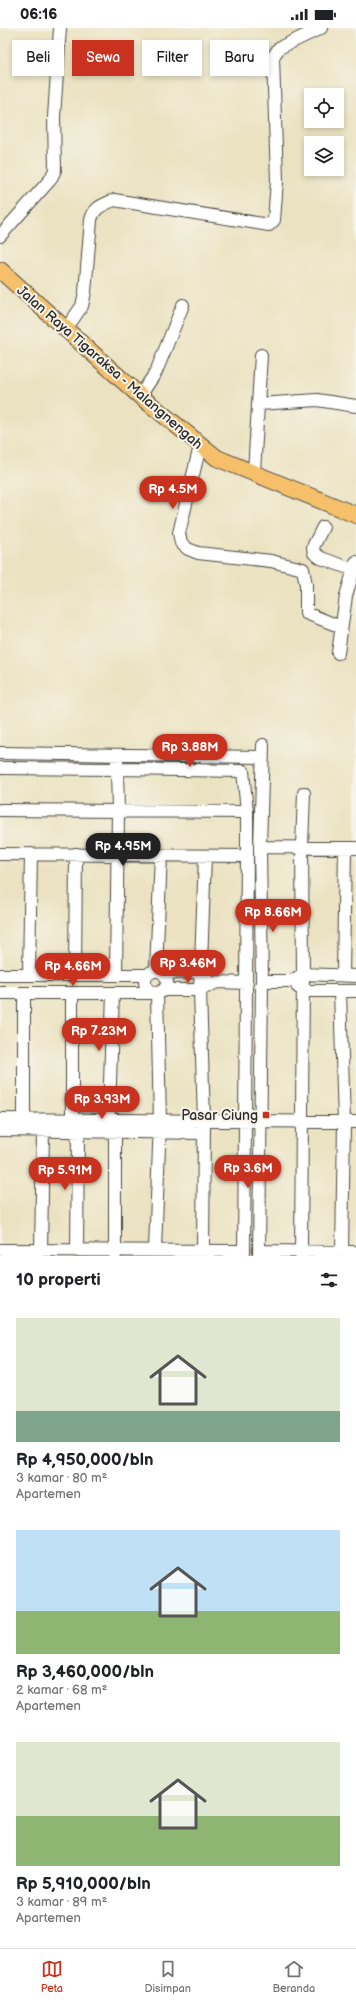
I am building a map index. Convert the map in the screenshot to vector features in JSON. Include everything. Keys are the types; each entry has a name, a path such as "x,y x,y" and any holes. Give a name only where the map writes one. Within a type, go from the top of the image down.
{"main road":[{"name":"Jalan Raya Tigaraksa - Malangnengah","path":"0,270 140,396 200,446 217,458 356,512"}],"street":[{"path":"0,236 50,180 55,170 54,117 60,28"},
{"path":"66,329 82,306 85,292 91,220 93,212 99,206 114,200 269,225 272,223 274,220 277,181 273,57 279,48 322,28"},
{"path":"140,396 156,372 182,306"},
{"path":"254,472 261,355"},
{"path":"259,404 317,400 356,406"},
{"path":"200,446 179,533 181,543 188,549 198,553 271,561 303,569 306,585 306,613 341,628"},
{"path":"323,527 314,547 314,553 321,558 355,566 346,596 338,653"},
{"path":"0,753 117,755 263,751 260,846 262,981 259,1254 356,1252"},
{"path":"116,975 118,811 116,769 117,755"},
{"path":"0,768 243,771 247,812 244,1253 115,1253 77,1250 41,1253 0,1250"},
{"path":"301,1254 303,991 302,846 304,793"},
{"path":"0,810 247,812"},
{"path":"260,846 351,848 344,975"},
{"path":"0,854 247,856"},
{"path":"24,1121 22,994 30,975 31,854"},
{"path":"75,975 76,854"},
{"path":"158,992 144,985 155,973 161,855"},
{"path":"203,1253 203,1123 200,990 205,856"},
{"path":"0,975 116,975 201,972 217,982"},
{"path":"153,1252 159,1122 158,992 167,981 155,973"},
{"path":"262,981 292,981 303,974 356,976"},
{"path":"30,975 38,994"},
{"path":"292,981 303,991 356,991"},
{"path":"0,993 38,994 158,992 200,990 217,982 247,983"},
{"path":"340,991 350,1122 342,1252"},
{"path":"72,993 72,1112"},
{"path":"113,993 113,1115 116,1132 115,1253"},
{"path":"0,1112 24,1121 43,1132 116,1132 159,1122"},
{"path":"0,1130 24,1121 72,1112 113,1115 159,1122 350,1122"},
{"path":"0,1119 24,1121 113,1115"},
{"path":"77,1250 78,1131"},
{"path":"41,1253 43,1132"}],"place":[{"name":"Pasar Ciung","path":"266,1115"}]}
